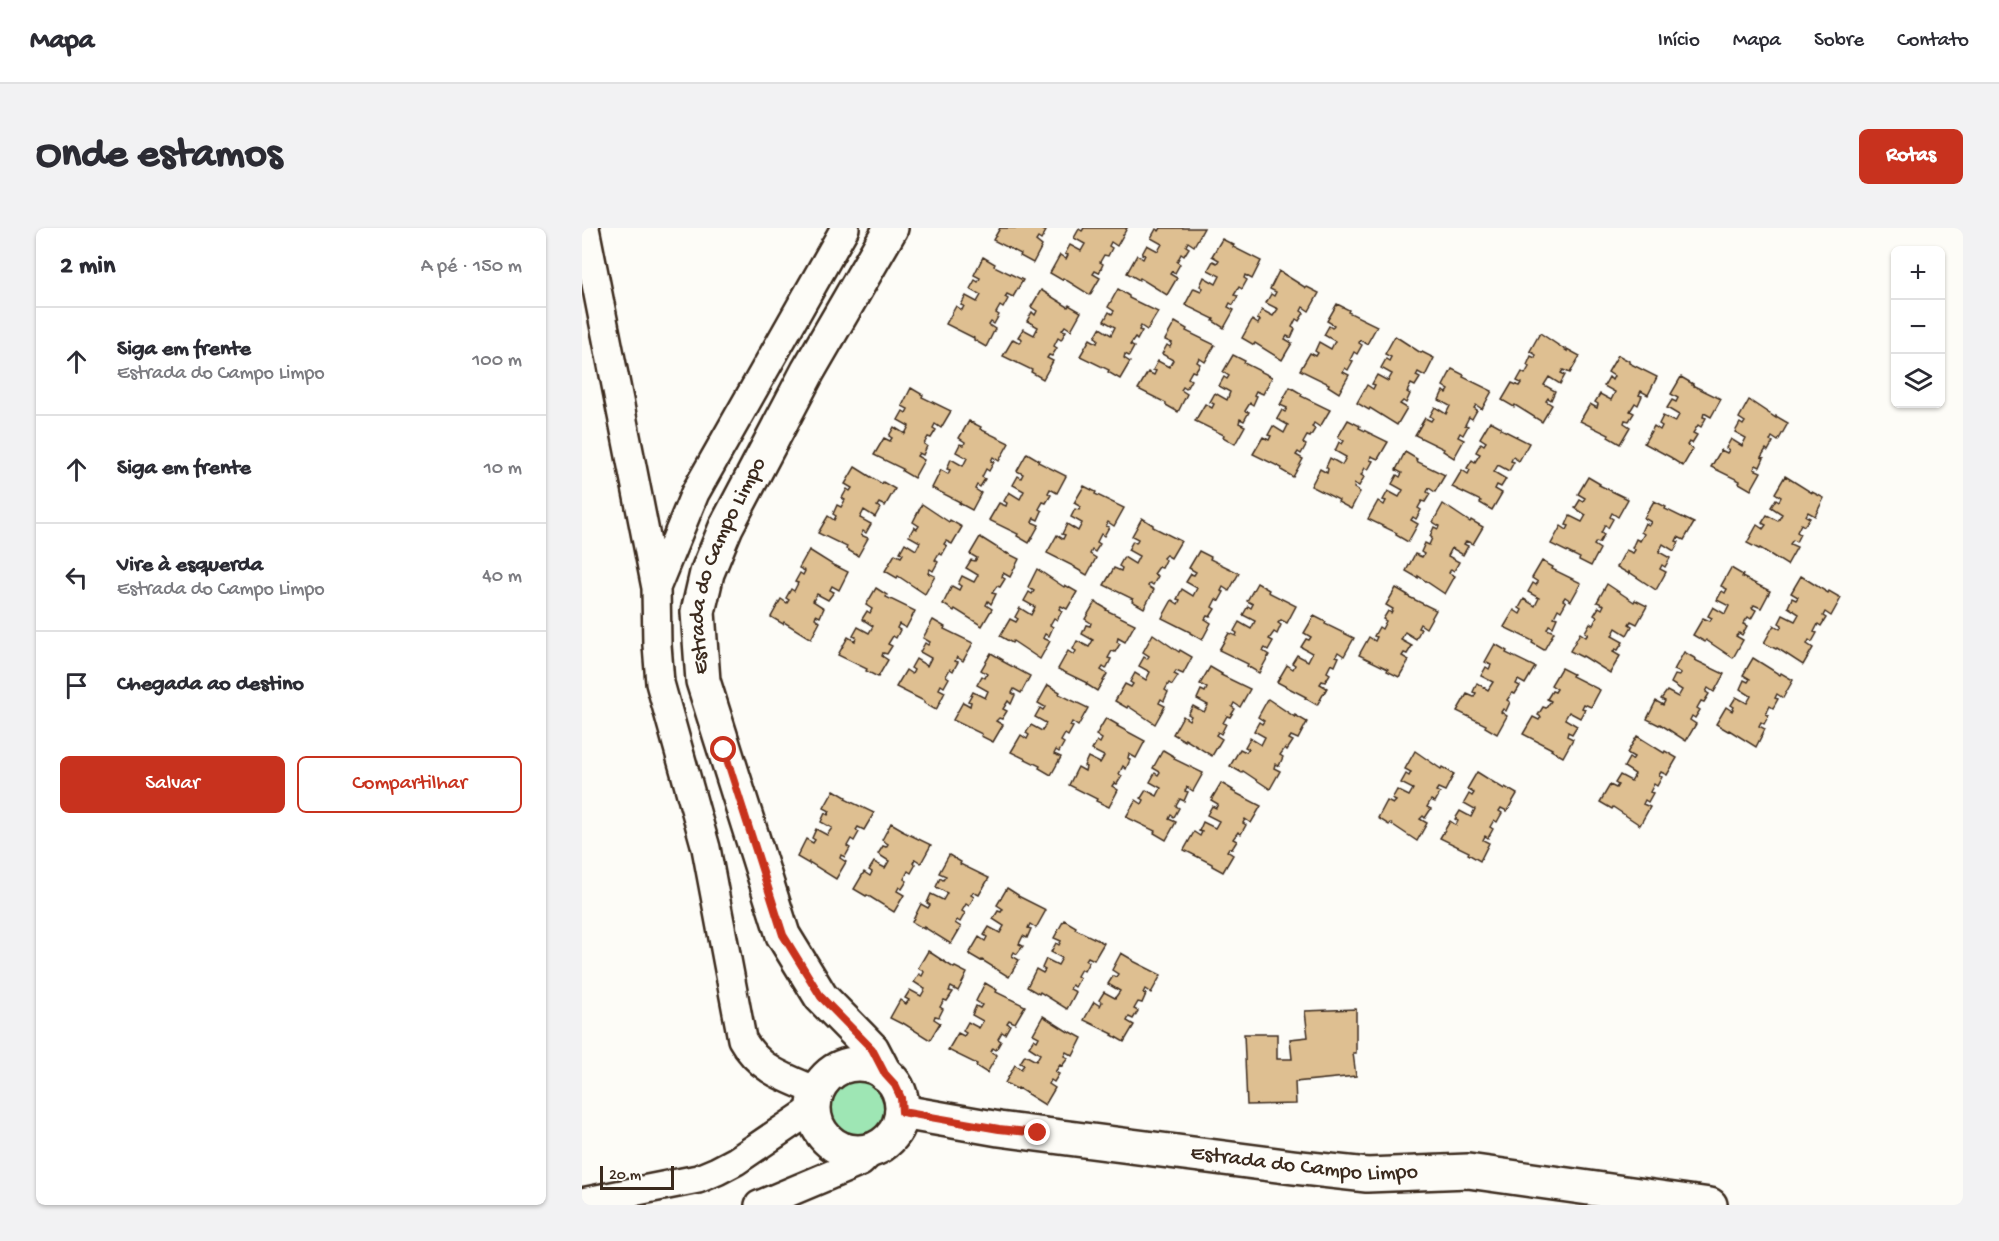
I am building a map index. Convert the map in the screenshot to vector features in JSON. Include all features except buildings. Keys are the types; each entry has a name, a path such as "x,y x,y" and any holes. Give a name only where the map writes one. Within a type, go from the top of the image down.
{"street":[{"path":"583,228 656,588 660,683 706,848 742,1039 751,1054 776,1074 816,1099"},
{"path":"656,588 694,493 845,228"},
{"name":"Estrada do Campo Limpo","path":"885,1074 872,1049 821,997 783,935 703,681 698,612 707,573 726,527 808,371 891,228"},
{"path":"582,1202 698,1179 717,1171 736,1161 816,1099 831,1073 844,1066 859,1064 874,1067 885,1074 895,1085 901,1098 902,1112 898,1126 890,1137 861,1162 759,1205"},
{"path":"816,1099 818,1127 826,1139 839,1148 852,1152 874,1149"},
{"name":"Estrada do Campo Limpo","path":"902,1112 999,1129 1293,1167 1367,1175 1468,1172 1710,1205"}],"green space":[{"path":"858,1078 869,1080 878,1086 884,1095 886,1106 884,1117 878,1126 869,1132 858,1134 847,1132 838,1126 832,1117 830,1106 832,1095 838,1086 847,1080"}],"route":[{"path":"724,750 783,935 821,997 872,1049 885,1074 895,1085 901,1098 902,1112 999,1129 1038,1133"}]}
